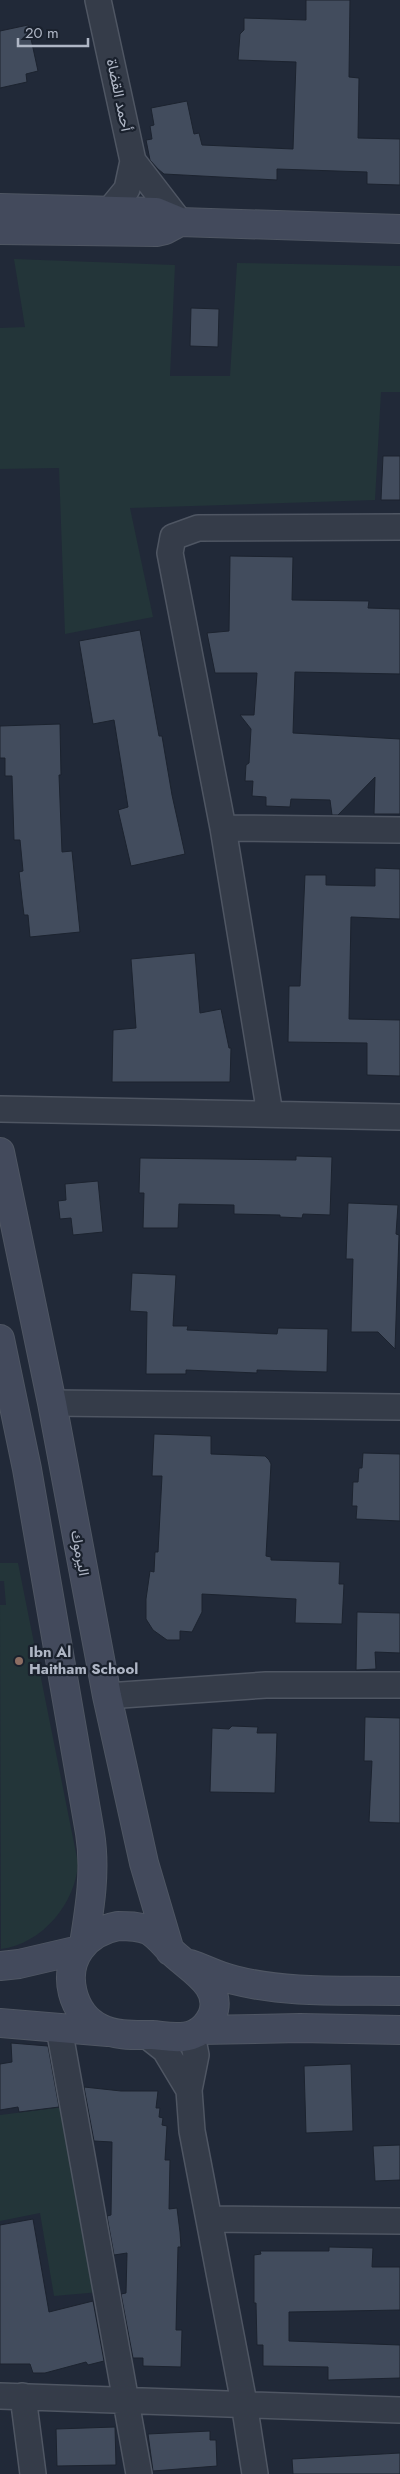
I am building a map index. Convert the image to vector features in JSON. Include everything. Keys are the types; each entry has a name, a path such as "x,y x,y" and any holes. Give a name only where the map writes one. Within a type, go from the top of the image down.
{"street":[{"name":"أحمد القضاة","path":"98,0 133,161 127,189 109,221"},
{"name":"أحمد القضاة","path":"133,161 180,222"},
{"path":"0,208 109,221"},
{"path":"0,230 109,221 156,212 180,222 400,229"},
{"path":"270,1114 223,828 170,553 173,537 198,528 400,527"},
{"path":"223,828 400,830"},
{"path":"0,1110 400,1117"},
{"name":"اليرموك","path":"0,1152 52,1403 107,1696 144,1863 177,1956"},
{"path":"0,1339 27,1468 93,1848 92,1893 82,1947 72,1967 71,1985 75,2002 85,2017 99,2028 116,2033"},
{"path":"52,1403 400,1407"},
{"path":"107,1696 266,1686 400,1685"},
{"path":"0,1966 19,1964 82,1947 102,1930 118,1926 133,1926 148,1931 162,1940 207,1983 212,1992 213,2013 197,2033 196,2055 190,2090 192,2131 244,2404 255,2474"},
{"path":"177,1956 232,1980 262,1986 294,1989 400,1991"},
{"path":"0,2023 182,2037 197,2033 300,2028 400,2030"},
{"path":"59,2028 139,2474"},
{"path":"146,2035 165,2050 190,2090"},
{"path":"210,2219 400,2221"},
{"path":"33,2474 12,2396 400,2410"}],"shaded area":[{"path":"14,259 175,265 170,376 230,376 237,263 400,266 400,392 381,392 375,500 130,508 153,617 65,634 59,468 0,469 0,328 25,327"},
{"name":"Ibn Al Haitham School","path":"0,1563 18,1563 78,1863 71,1893 54,1919 30,1939 16,1946 1,1949 0,1605 6,1605 4,1581 0,1581"},
{"path":"64,2107 100,2292 54,2296 40,2213 0,2221 0,2115"}],"building":[{"path":"306,0 350,0 349,77 359,78 358,138 400,139 400,185 367,184 367,172 277,169 277,180 164,174 158,169 150,160 146,140 152,139 150,126 154,125 151,108 187,101 194,134 199,133 202,145 293,149 296,62 238,60 240,34 244,30 244,18 306,20"},
{"path":"28,25 38,71 26,74 27,82 0,88 0,31"},
{"path":"191,308 219,309 218,347 190,346"},
{"path":"383,456 400,456 400,500 381,500"},
{"path":"230,556 293,557 292,600 369,601 368,608 400,609 400,674 295,672 293,733 400,739 400,814 374,814 375,777 338,815 332,815 330,800 291,799 290,807 266,806 266,797 252,796 253,781 245,781 246,765 249,763 251,729 240,715 254,715 257,673 215,673 207,633 229,631"},
{"path":"140,630 159,736 162,736 185,854 131,866 118,810 128,807 114,720 93,724 79,641"},
{"path":"60,724 61,775 59,775 62,852 72,851 80,932 30,937 28,915 24,915 19,872 23,871 20,840 14,840 12,776 5,776 5,758 0,758 0,726"},
{"path":"375,868 400,869 400,919 351,917 349,1019 400,1020 400,1076 367,1075 367,1043 288,1042 289,986 300,986 305,875 326,875 326,885 375,886"},
{"path":"195,953 200,1013 221,1009 229,1048 231,1048 230,1082 112,1082 113,1030 136,1028 131,959"},
{"path":"296,1156 332,1157 330,1215 303,1214 302,1218 280,1217 280,1215 234,1214 234,1205 179,1204 178,1228 143,1228 144,1193 139,1193 140,1158 296,1160"},
{"path":"98,1181 103,1232 73,1235 71,1218 60,1219 58,1201 66,1200 65,1184"},
{"path":"348,1203 398,1205 396,1234 399,1235 395,1349 378,1332 351,1332 353,1259 346,1259"},
{"path":"132,1273 176,1275 173,1326 188,1326 187,1330 277,1334 278,1328 328,1329 327,1372 257,1370 257,1373 186,1370 186,1374 146,1374 147,1312 130,1311"},
{"path":"154,1434 211,1436 211,1454 265,1456 269,1460 271,1464 266,1556 271,1557 271,1560 340,1562 339,1584 344,1584 342,1624 295,1623 296,1599 202,1594 202,1612 192,1632 180,1631 180,1640 167,1640 153,1630 146,1619 146,1599 150,1571 154,1572 155,1552 158,1552 162,1476 152,1476"},
{"path":"363,1453 400,1454 400,1521 356,1519 357,1506 352,1506 353,1482 358,1482 359,1468 362,1468"},
{"path":"357,1612 400,1613 400,1653 375,1652 376,1669 356,1670"},
{"path":"365,1717 400,1718 400,1823 369,1822 372,1761 364,1761"},
{"path":"232,1726 258,1727 257,1733 277,1733 275,1793 210,1792 212,1728 229,1729"},
{"path":"11,2043 48,2046 59,2107 19,2112 18,2107 0,2110 0,2064 12,2062"},
{"path":"351,2064 353,2131 306,2133 304,2066"},
{"path":"84,2087 121,2091 158,2091 156,2108 160,2108 159,2117 163,2118 162,2125 167,2126 165,2160 170,2160 169,2209 177,2208 180,2232 181,2247 178,2247 176,2330 182,2330 181,2367 143,2366 143,2358 133,2358 121,2294 126,2293 127,2253 114,2255 107,2216 111,2215 112,2142 94,2141"},
{"path":"400,2145 400,2180 375,2181 373,2146"},
{"path":"33,2219 49,2312 93,2301 104,2361 88,2365 86,2362 45,2373 33,2373 30,2364 0,2364 0,2225"},
{"path":"329,2247 373,2248 372,2267 400,2267 400,2310 289,2312 289,2341 400,2345 400,2378 328,2380 328,2367 263,2366 263,2345 257,2345 256,2303 254,2303 254,2255 261,2254 260,2251 329,2251"},
{"path":"115,2427 116,2465 57,2466 56,2429"},
{"path":"210,2431 210,2440 216,2440 217,2466 153,2471 148,2434"},
{"path":"400,2453 400,2474 293,2474 292,2459"}],"place":[{"name":"Ibn Al Haitham School","path":"19,1661"}]}
